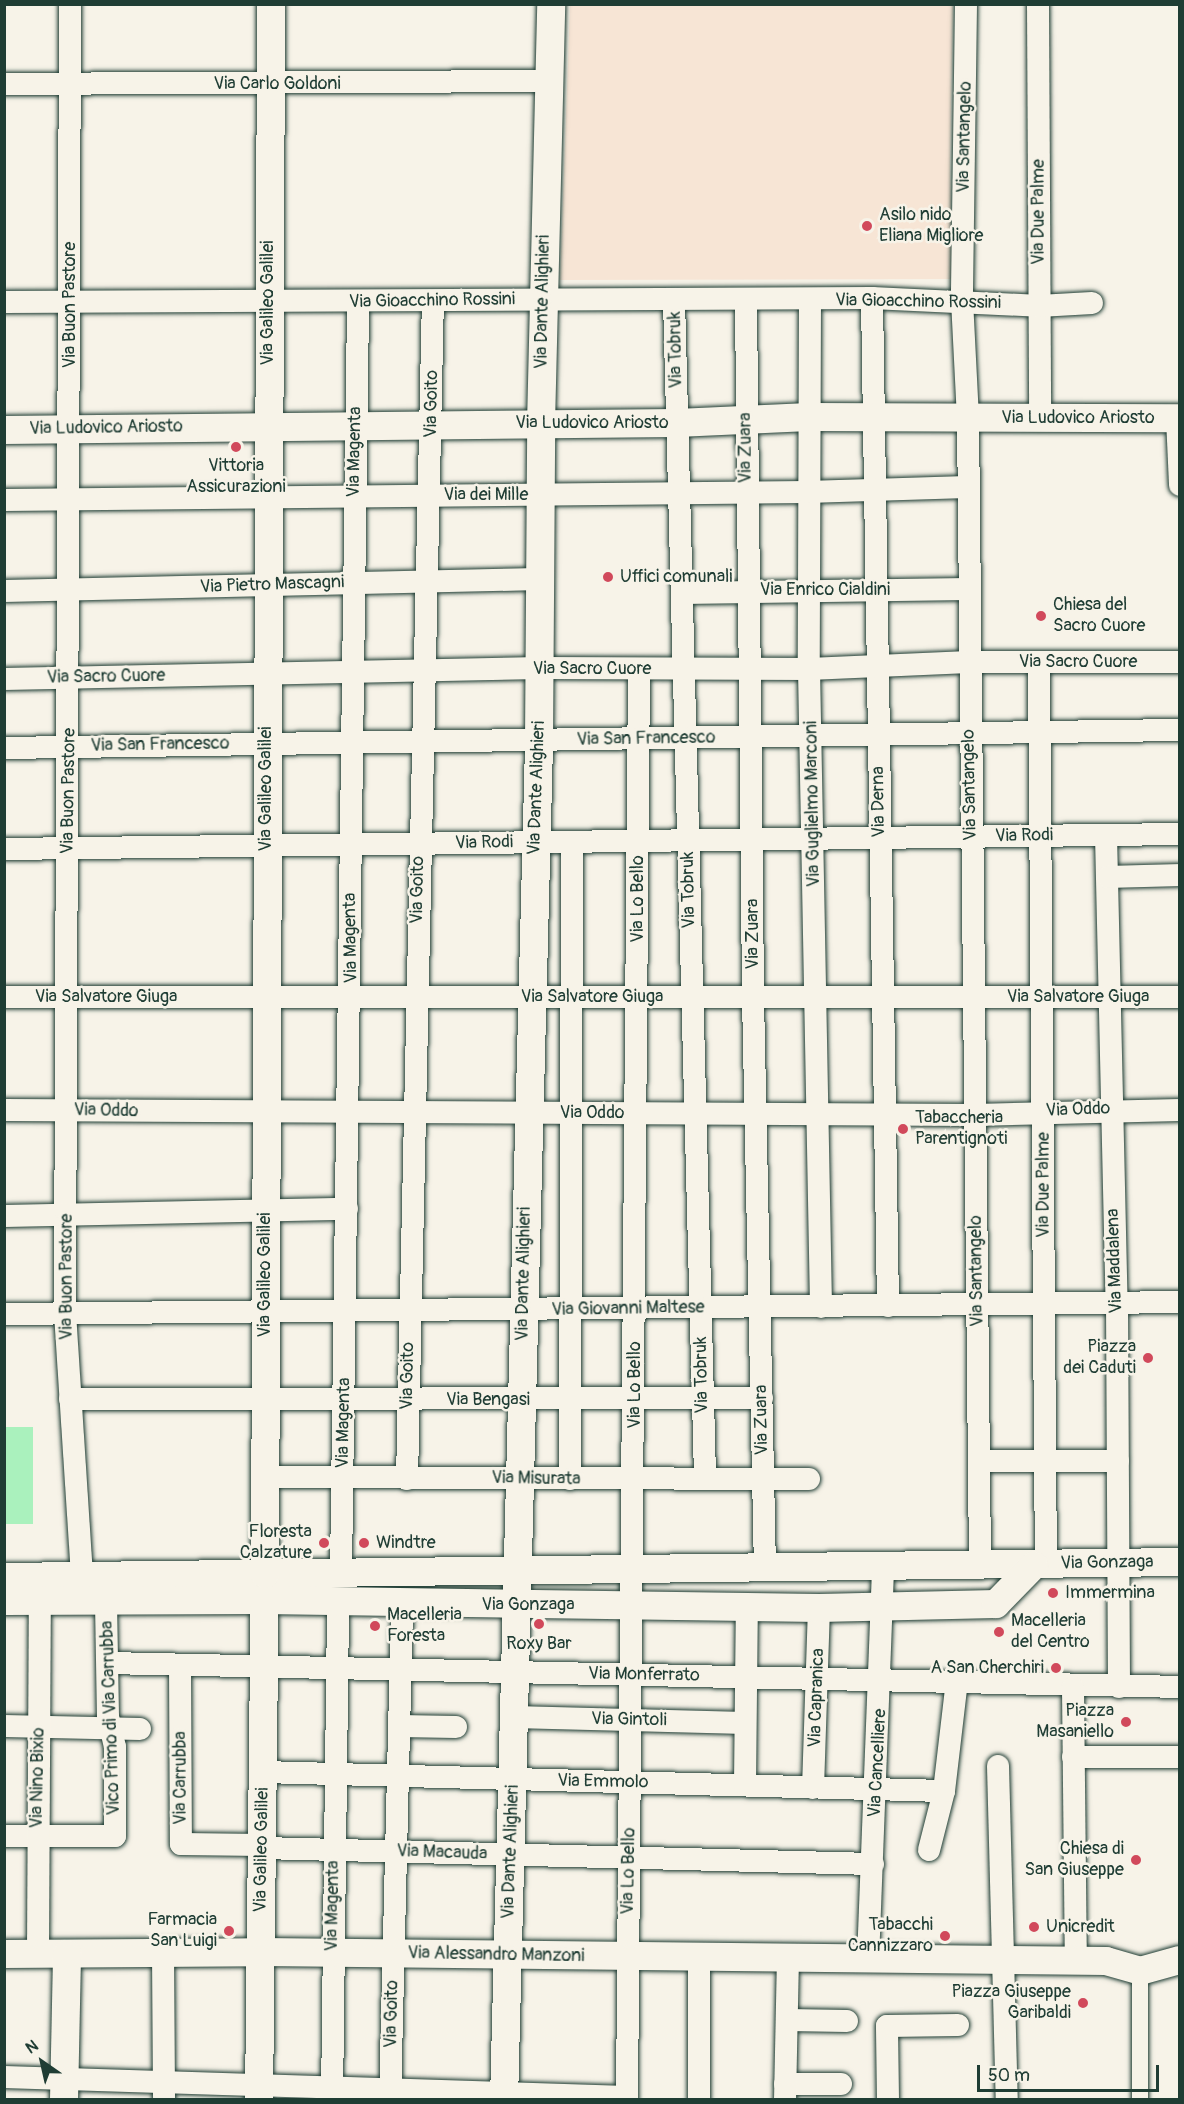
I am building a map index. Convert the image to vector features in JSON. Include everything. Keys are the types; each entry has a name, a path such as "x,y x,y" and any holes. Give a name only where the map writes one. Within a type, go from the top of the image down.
{"street":[{"name":"Via Buon Pastore","path":"70,4 71,429 68,499 70,678 65,1313 82,1576"},
{"name":"Via Galileo Galilei","path":"259,2093 266,1209 265,744 269,585 268,84 271,4"},
{"name":"Via Dante Alighieri","path":"505,2098 507,1955 519,1605 522,1311 539,742 543,299 551,4"},
{"name":"Via Santangelo","path":"966,4 962,300 968,418 969,733 980,1565"},
{"name":"Via Due Palme","path":"1038,4 1040,419"},
{"name":"Via Carlo Goldoni","path":"4,84 549,81"},
{"name":"Via Gioacchino Rossini","path":"4,302 358,303 543,299 810,300 872,298 962,300 1039,306 1092,303"},
{"name":"Via Derna","path":"872,298 888,1306"},
{"name":"Via Tobruk","path":"674,300 705,1479"},
{"name":"Via Zuara","path":"746,300 748,667 765,1568"},
{"name":"Via Guglielmo Marconi","path":"810,300 807,492 821,1307"},
{"name":"Via Goito","path":"407,1479 421,741 429,582 433,301"},
{"name":"Via Magenta","path":"341,1572 351,997 351,743 358,303"},
{"name":"Via Ludovico Ariosto","path":"4,430 268,425 355,426 432,422 677,423 875,416 1040,419 1178,418"},
{"path":"1178,418 1179,485"},
{"name":"Via dei Mille","path":"4,500 679,494 746,490 807,492 967,486"},
{"name":"Via Pietro Mascagni","path":"4,591 539,579"},
{"name":"Via Enrico Cialdini","path":"682,593 747,590 968,589"},
{"name":"Via Sacro Cuore","path":"4,679 540,668 809,669 878,664 969,662 1179,662"},
{"name":"Via Due Palme","path":"1039,662 1046,1461 1040,1564"},
{"name":"Via Lo Bello","path":"627,2098 635,1400 639,670"},
{"name":"Via San Francesco","path":"4,748 421,741 539,742 686,737 1179,730"},
{"name":"Via Rodi","path":"4,849 1179,834"},
{"name":"Via Maddalena","path":"1106,835 1110,1109 1117,1302 1119,1687"},
{"path":"570,1479 572,842"},
{"path":"1108,877 1179,875"},
{"name":"Via Salvatore Giuga","path":"4,997 1179,997"},
{"name":"Via Oddo","path":"4,1110 975,1115 1110,1109 1179,1110"},
{"path":"4,1216 347,1209"},
{"name":"Via Giovanni Maltese","path":"4,1314 265,1310 346,1313 1179,1302"},
{"name":"Via Bengasi","path":"70,1399 635,1400 762,1398"},
{"path":"979,1461 1118,1461"},
{"name":"Via Misurata","path":"263,1476 407,1479 809,1479"},
{"name":"Via Gonzaga","path":"4,1601 106,1600 264,1587 341,1572 1179,1562"},
{"name":"Via Gonzaga","path":"4,1577 82,1576 264,1587 338,1604 633,1604 883,1608 996,1604 1040,1564"},
{"name":"Via Cancelliere","path":"868,1960 882,1678 883,1566"},
{"name":"Vico Primo di Via Carrubba","path":"37,1836 115,1836 115,1747 111,1729 106,1600"},
{"name":"Via Nino Bixio","path":"38,1954 40,1601"},
{"name":"Via Magenta","path":"332,2094 338,1604"},
{"name":"Via Goito","path":"390,2095 402,1605"},
{"path":"745,1785 747,1607"},
{"name":"Via Capranica","path":"813,1788 819,1676 819,1608"},
{"name":"Via Monferrato","path":"108,1663 517,1673 819,1676 1059,1684 1073,1688 1179,1687"},
{"name":"Via Carrubba","path":"180,1666 181,1844 262,1846"},
{"path":"929,1850 944,1791 957,1681"},
{"path":"1073,1688 1076,1953"},
{"name":"Via Gintoli","path":"515,1717 744,1723"},
{"path":"4,1726 140,1729"},
{"path":"399,1726 456,1726"},
{"path":"1073,1757 1179,1757"},
{"path":"998,1766 997,1956 1007,2100"},
{"name":"Via Emmolo","path":"263,1772 335,1776 944,1791"},
{"path":"4,1836 37,1836"},
{"name":"Via Macauda","path":"262,1846 334,1850 873,1864"},
{"path":"164,1952 164,2092"},
{"name":"Via Alessandro Manzoni","path":"4,1954 261,1952 868,1960 1076,1953 1140,1971"},
{"path":"64,2089 67,1954"},
{"path":"699,1958 699,2100"},
{"path":"788,1959 785,2092 841,2084"},
{"path":"1140,2100 1140,1971 1179,1960"},
{"path":"788,2020 846,2021"},
{"path":"888,2100 887,2026 958,2025"},
{"path":"4,2077 64,2089 505,2098 627,2098"}],"shaded area":[{"path":"570,5 953,5 950,163 953,279 560,280"}],"green space":[{"path":"4,1427 33,1427 33,1524 4,1524"}],"place":[{"name":"Asilo nido Eliana Migliore","path":"867,226"},
{"name":"Vittoria Assicurazioni","path":"236,447"},
{"name":"Uffici comunali","path":"608,577"},
{"name":"Chiesa del Sacro Cuore","path":"1041,616"},
{"name":"Tabaccheria Parentignoti","path":"903,1129"},
{"name":"Piazza dei Caduti","path":"1148,1358"},
{"name":"Floresta Calzature","path":"324,1543"},
{"name":"Windtre","path":"364,1543"},
{"name":"Immermina","path":"1053,1593"},
{"name":"Roxy Bar","path":"539,1624"},
{"name":"Macelleria Foresta","path":"375,1626"},
{"name":"Macelleria del Centro","path":"999,1632"},
{"name":"A San Cherchiri","path":"1056,1668"},
{"name":"Piazza Masaniello","path":"1126,1722"},
{"name":"Chiesa di San Giuseppe","path":"1136,1860"},
{"name":"Unicredit","path":"1034,1927"},
{"name":"Farmacia San Luigi","path":"229,1931"},
{"name":"Tabacchi Cannizzaro","path":"945,1936"},
{"name":"Piazza Giuseppe Garibaldi","path":"1083,2003"}]}
